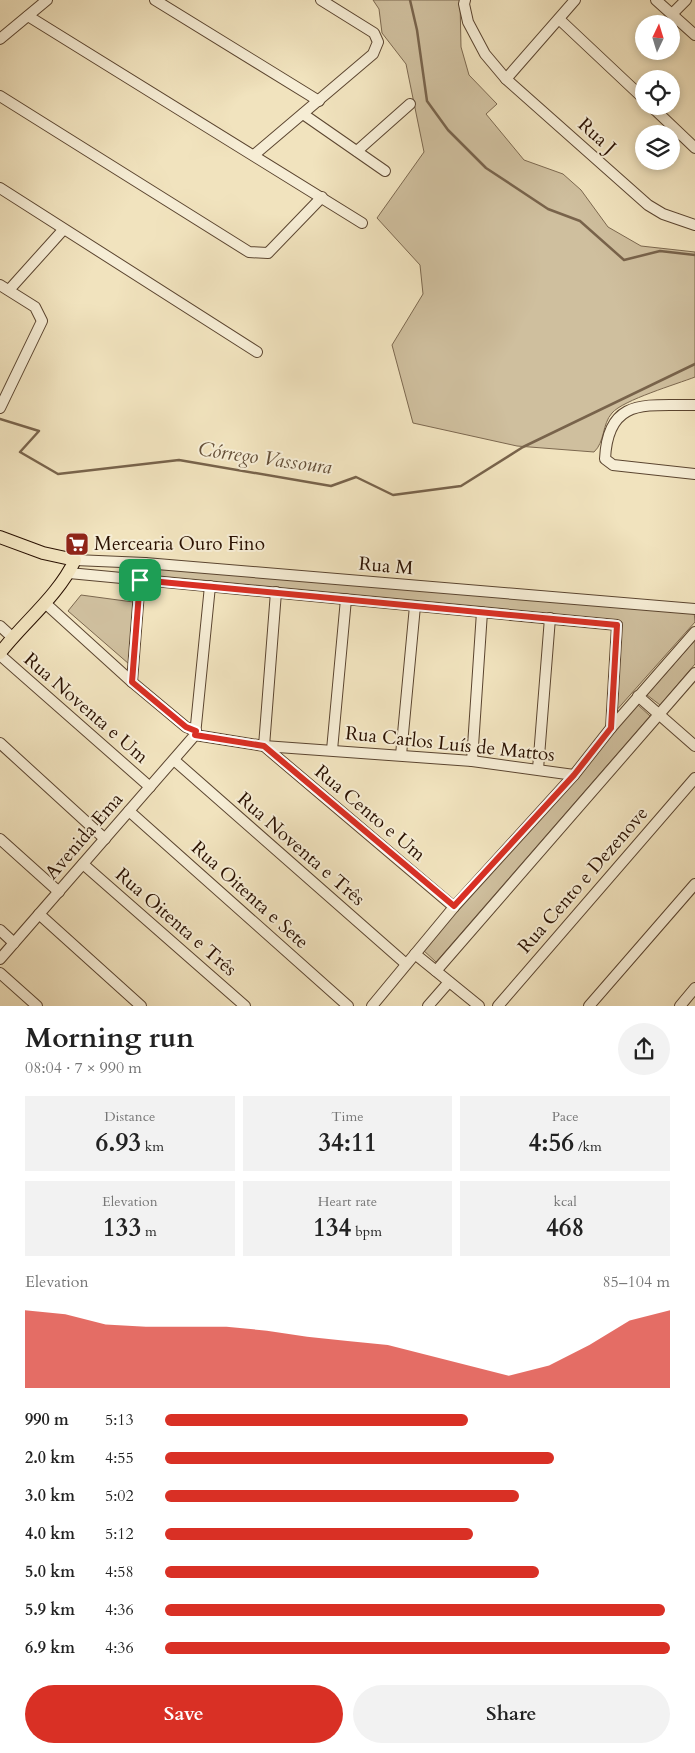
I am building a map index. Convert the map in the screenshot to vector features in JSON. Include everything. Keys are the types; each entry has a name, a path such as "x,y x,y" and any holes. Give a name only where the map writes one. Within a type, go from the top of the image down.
{"main road":[{"path":"0,537 43,554 75,560 69,573 45,603 12,637 0,654"}],"street":[{"path":"0,39 47,0"},
{"path":"155,0 319,101"},
{"path":"254,155 373,54 378,42 374,33 321,0"},
{"path":"506,79 575,0"},
{"path":"656,0 695,35"},
{"path":"672,14 686,0"},
{"name":"Rua J","path":"465,2 468,22 485,54 506,79 648,205 670,217 695,225"},
{"path":"28,16 322,197 362,224"},
{"path":"559,19 635,91"},
{"path":"0,96 249,252 268,253 322,197"},
{"path":"357,151 410,104"},
{"path":"303,114 386,170"},
{"path":"660,115 695,148"},
{"path":"0,188 256,352"},
{"path":"0,408 40,329 42,321 35,307 5,288 63,230"},
{"path":"695,405 639,406 622,412 612,430 606,447 605,459 613,465 695,474"},
{"name":"Rua M","path":"75,560 145,563 695,609"},
{"path":"132,682 140,580 145,563"},
{"name":"Rua M","path":"69,573 617,625 611,728"},
{"path":"45,603 132,682 186,727 196,733 210,586"},
{"path":"264,746 276,592"},
{"path":"332,750 346,599"},
{"path":"401,755 415,606"},
{"path":"472,761 482,612"},
{"path":"538,769 550,618"},
{"path":"0,626 12,637"},
{"path":"574,775 638,696 695,632"},
{"name":"Rua Noventa e Um","path":"0,654 150,788"},
{"path":"436,971 695,673"},
{"path":"638,696 695,746"},
{"name":"Rua Carlos Luís de Mattos","path":"196,733 264,746 472,761 574,775"},
{"name":"Avenida Ema","path":"0,959 196,733"},
{"path":"0,744 105,839"},
{"name":"Rua Cento e Um","path":"264,746 454,906"},
{"name":"Rua Noventa e Três","path":"174,760 406,964"},
{"name":"Rua Carlos Luís de Mattos","path":"372,1006 454,906 574,775"},
{"name":"Rua Cento e Dezenove","path":"498,1006 695,778"},
{"name":"Rua Oitenta e Sete","path":"129,811 348,1006"},
{"path":"0,839 59,892"},
{"name":"Rua Oitenta e Três","path":"83,864 245,1006"},
{"path":"589,1006 695,884"},
{"path":"39,914 141,1006"},
{"path":"0,930 14,943"},
{"path":"415,954 479,1006"},
{"path":"0,973 37,1006"},
{"path":"428,1006 449,982"},
{"path":"680,1006 695,988"}],"shaded area":[{"path":"373,0 460,0 461,47 469,75 497,104 486,114 524,160 563,174 581,190 608,227 641,246 695,252 695,377 638,398 618,408 609,417 598,448 594,452 517,446 413,423 392,345 423,294 420,265 377,218 424,152 406,64 382,33 379,9"},
{"path":"147,567 694,611 695,622 614,713 622,622 147,579"},
{"path":"81,595 133,602 129,664 68,611"},
{"path":"695,640 695,664 660,705 647,695"},
{"path":"637,704 650,716 436,962 423,950"}],"waterway":[{"path":"410,0 417,30 427,101 448,130 486,168 548,209 580,221 624,260 660,251 695,255"},
{"name":"Córrego Vassoura","path":"0,419 39,431 20,452 58,474 179,460 331,486 356,477 393,495 461,486 523,447 695,364"}],"place":[{"name":"Mercearia Ouro Fino","path":"77,544"}],"route":[{"path":"140,580 617,625 611,728 574,775 454,906 264,746 195,735 196,731 186,727 132,682 140,580"}]}
